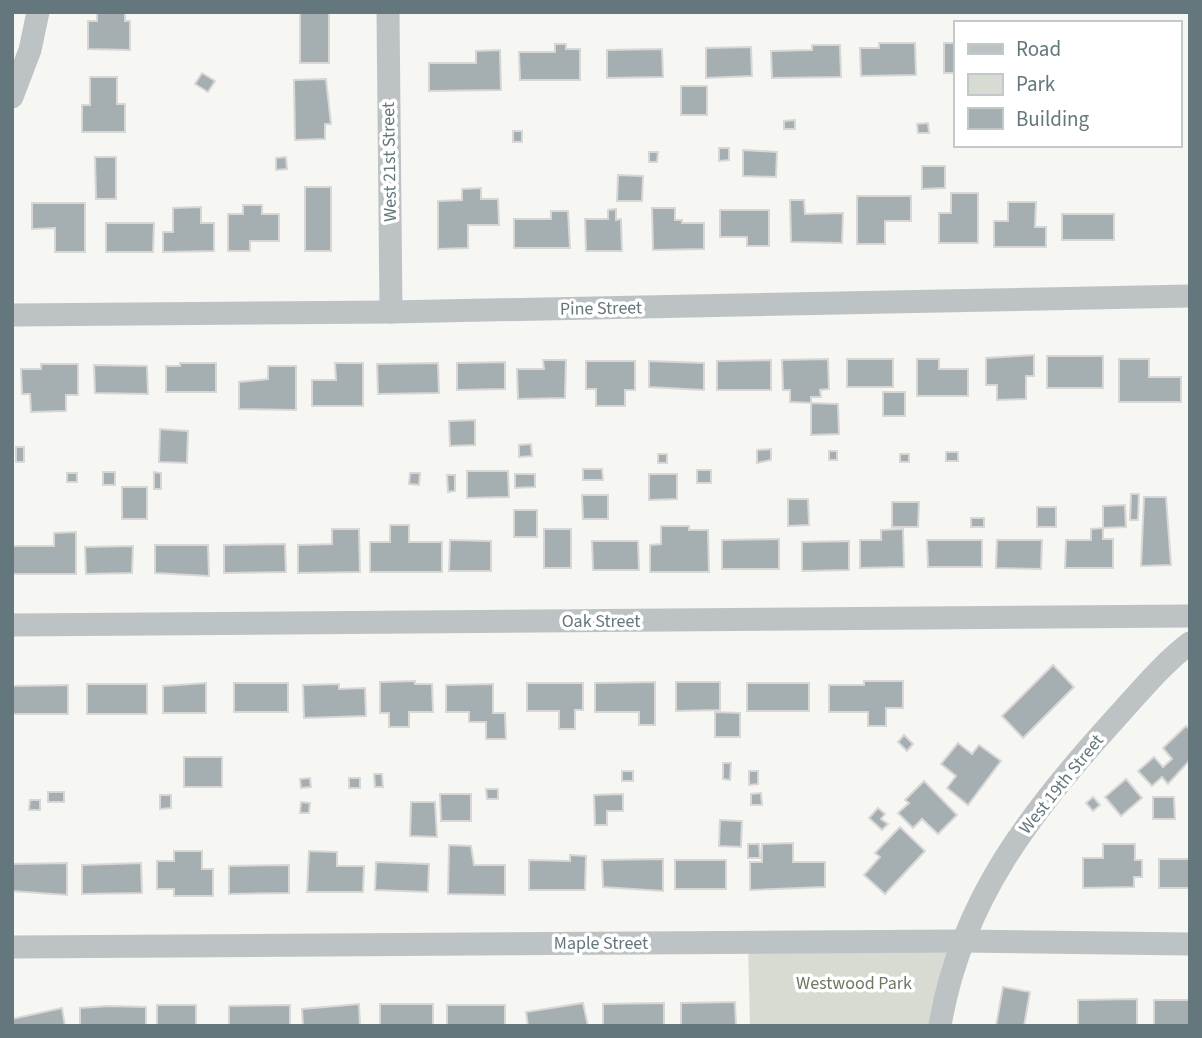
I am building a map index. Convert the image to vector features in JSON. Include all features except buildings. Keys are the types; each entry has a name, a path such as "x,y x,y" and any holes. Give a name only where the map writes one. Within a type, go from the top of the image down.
{"street":[{"path":"12,97 30,50 38,12"},
{"name":"West 21st Street","path":"388,12 391,312"},
{"name":"Pine Street","path":"12,314 391,312 1190,296"},
{"name":"Oak Street","path":"12,625 1190,616"},
{"name":"West 19th Street","path":"940,1026 946,988 961,941 985,890 1029,819 1098,737 1172,657 1190,643"},
{"name":"Maple Street","path":"12,947 961,941 1190,944"}],"green space":[{"name":"Westwood Park","path":"961,941 940,1026 750,1026 748,942"}]}
